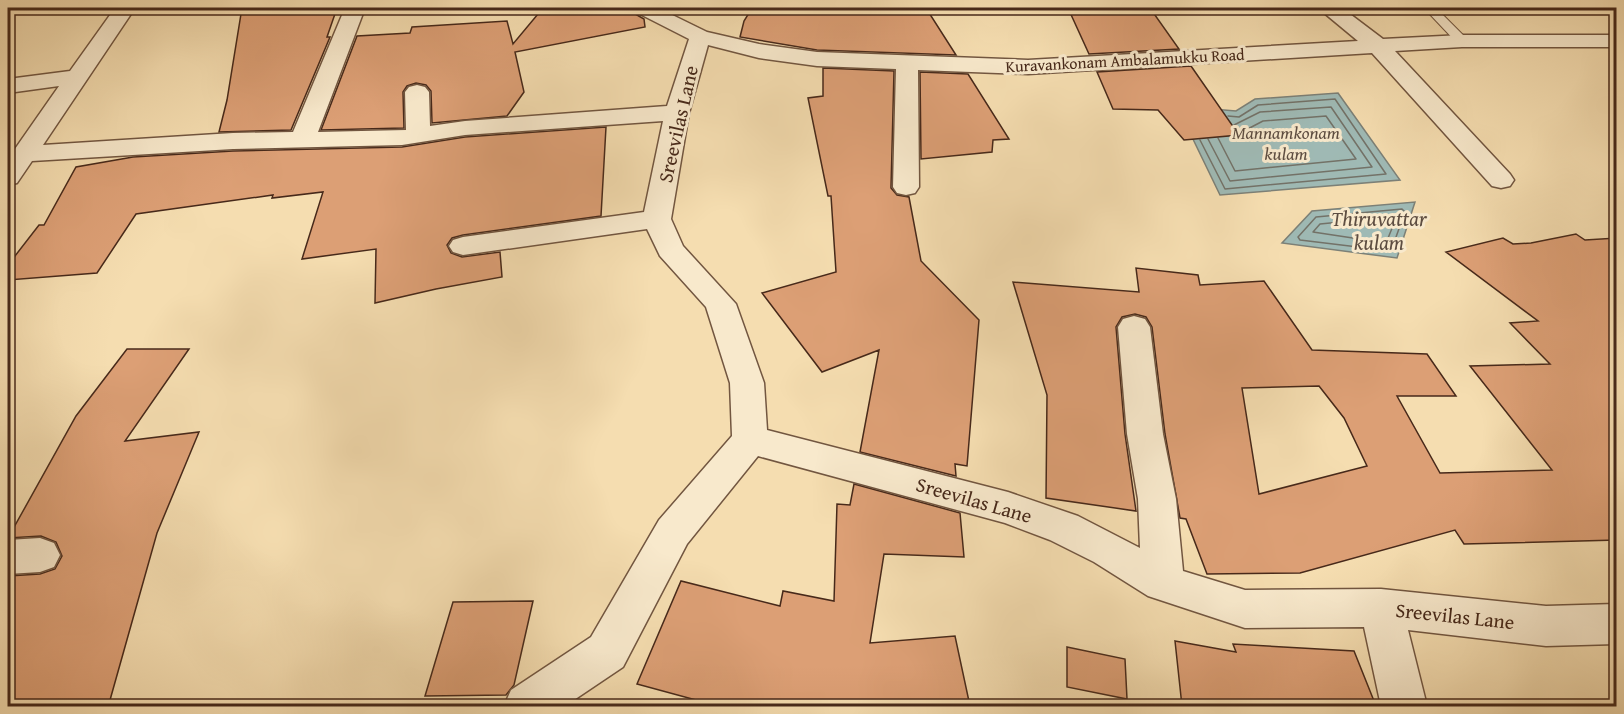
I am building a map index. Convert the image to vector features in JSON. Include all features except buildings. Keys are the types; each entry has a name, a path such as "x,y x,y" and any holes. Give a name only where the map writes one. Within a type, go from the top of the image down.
{"street":[{"path":"8,177 125,8"},
{"path":"302,140 355,8"},
{"name":"Kuravankonam Ambalamukku Road","path":"643,8 700,37 759,51 817,59 907,63 1028,67 1462,41 1616,42"},
{"path":"1330,8 1378,46 1501,180"},
{"name":"Sreevilas Lane","path":"657,219 677,113 700,37"},
{"path":"906,188 907,63"},
{"path":"8,86 77,77"},
{"path":"417,92 418,135"},
{"path":"23,154 233,141 418,135 539,122 677,113"},
{"path":"463,246 657,219 670,250 720,304 747,383 750,440 673,532 607,652 527,706"},
{"path":"1134,327 1144,434 1157,499 1163,583"},
{"name":"Sreevilas Lane","path":"750,440 1008,508 1064,528 1108,550 1163,583 1245,609 1381,608 1546,626 1617,624"},
{"path":"1381,608 1404,706"}],"lane":[{"path":"1430,8 1462,41"}],"water":[{"name":"Mannamkonam kulam","path":"1338,93 1400,180 1220,195 1177,106 1236,111 1255,99"},
{"name":"Thiruvattar kulam","path":"1415,202 1397,258 1282,243 1312,211"}]}
